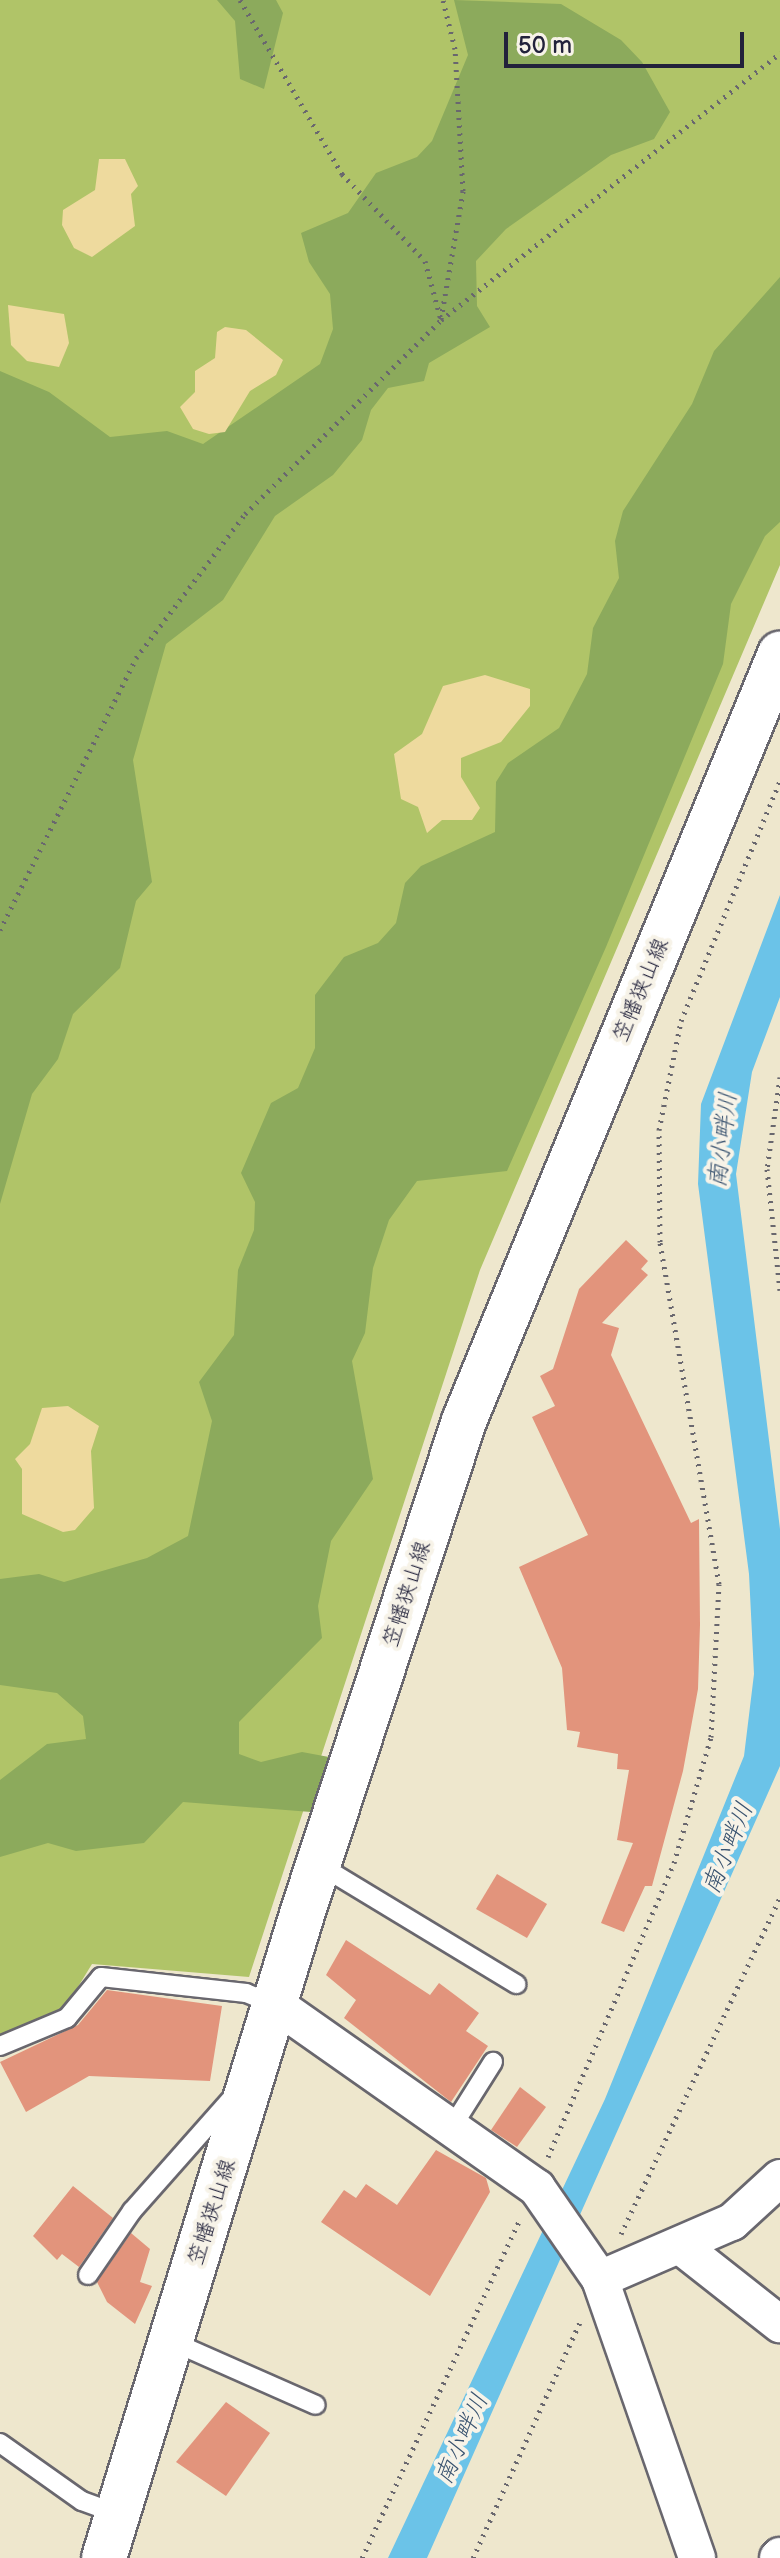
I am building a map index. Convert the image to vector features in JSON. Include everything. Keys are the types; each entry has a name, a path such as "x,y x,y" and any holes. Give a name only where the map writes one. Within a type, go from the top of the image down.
{"main road":[{"name":"笠幡狭山線","path":"104,2558 259,2068 318,1864 464,1421 780,654"}],"street":[{"path":"278,2006 536,2187 599,2278 697,2558"},
{"path":"599,2278 682,2247 732,2222 780,2178"},
{"path":"682,2247 780,2324"}],"lane":[{"path":"318,1864 516,1984"},
{"path":"0,2046 67,2018 101,1977 246,1993 278,2006"},
{"path":"452,2127 493,2062"},
{"path":"88,2275 132,2211 259,2068"},
{"path":"171,2341 316,2405"},
{"path":"0,2443 82,2501 118,2514"}],"path":[{"path":"240,0 342,174 425,261 441,320"},
{"path":"441,320 463,191 455,49 443,0"},
{"path":"0,930 136,658 245,514 441,320 780,53"},
{"path":"362,2558 536,2187 674,1863 711,1737 719,1584 660,1242 659,1130 681,1021 780,781"},
{"path":"780,1077 767,1169 780,1290"},
{"path":"473,2558 599,2278 780,1898"}],"green space":[{"path":"0,0 780,0 780,565 480,1270 249,1977 92,1964 65,2008 0,2037"},
{"path":"217,0 276,0 283,13 264,89 240,79 235,21"},
{"path":"454,0 561,4 621,40 642,62 670,112 654,139 611,155 506,229 476,261 477,306 490,327 429,363 424,381 388,388 371,410 362,440 333,475 275,516 223,600 166,644 133,760 152,882 136,901 120,968 73,1014 58,1059 32,1094 0,1204 0,371 49,392 110,437 167,431 203,444 320,364 333,329 330,294 309,262 301,233 348,213 376,173 417,157 432,141 468,55"},
{"path":"780,277 780,522 765,536 731,604 723,664 606,947 507,1171 417,1181 389,1220 373,1268 365,1333 352,1361 373,1479 331,1541 318,1606 322,1638 239,1722 239,1754 261,1762 302,1752 329,1757 311,1812 183,1802 144,1843 76,1851 48,1843 0,1857 0,1780 47,1744 86,1739 83,1716 57,1693 0,1685 0,1579 39,1574 64,1582 147,1558 188,1536 212,1421 199,1382 234,1335 238,1270 254,1230 255,1202 241,1173 271,1103 298,1088 315,1048 315,995 344,957 378,943 396,923 405,883 421,866 495,832 496,782 508,763 559,728 587,674 593,628 619,578 615,541 623,511 692,404 714,351"}],"sand":[{"path":"99,159 125,159 138,186 131,194 135,226 92,257 74,248 62,225 63,210 95,190"},
{"path":"8,305 64,314 69,343 59,367 27,361 11,345"},
{"path":"225,327 246,330 283,360 276,375 250,391 225,432 209,434 193,429 180,407 195,392 195,371 215,358 217,332"},
{"path":"485,675 530,689 530,706 501,742 461,758 461,777 480,808 472,820 442,820 427,833 418,807 401,799 394,754 422,734 443,686"},
{"path":"68,1406 99,1426 91,1451 94,1508 75,1530 63,1532 22,1514 22,1469 15,1459 30,1444 42,1408"}],"water":[{"name":"南小畔川","path":"780,895 780,997 752,1072 736,1174 780,1529 780,1766 427,2558 388,2558 605,2099 744,1756 754,1674 749,1574 698,1184 701,1104"}],"building":[{"path":"626,1240 648,1261 641,1269 648,1275 602,1323 619,1328 611,1355 691,1523 699,1519 700,1625 698,1689 683,1771 652,1886 645,1886 624,1932 601,1923 633,1843 617,1840 629,1770 617,1769 618,1754 577,1747 580,1732 567,1730 562,1668 519,1567 588,1535 532,1417 555,1406 540,1376 553,1369 579,1289"},
{"path":"497,1874 547,1904 527,1938 476,1909"},
{"path":"346,1940 430,1995 439,1983 479,2013 466,2031 488,2046 451,2102 344,2018 356,2000 326,1975"},
{"path":"107,1990 222,2006 210,2081 89,2076 26,2112 0,2062 78,2025"},
{"path":"520,2087 546,2107 517,2147 491,2130"},
{"path":"436,2150 486,2178 490,2192 430,2296 321,2222 344,2190 356,2198 366,2184 397,2205"},
{"path":"73,2186 113,2218 79,2267 62,2254 57,2260 33,2236"},
{"path":"131,2233 150,2249 140,2282 152,2286 135,2324 107,2302 97,2282"},
{"path":"226,2402 270,2433 226,2496 176,2462"}]}
